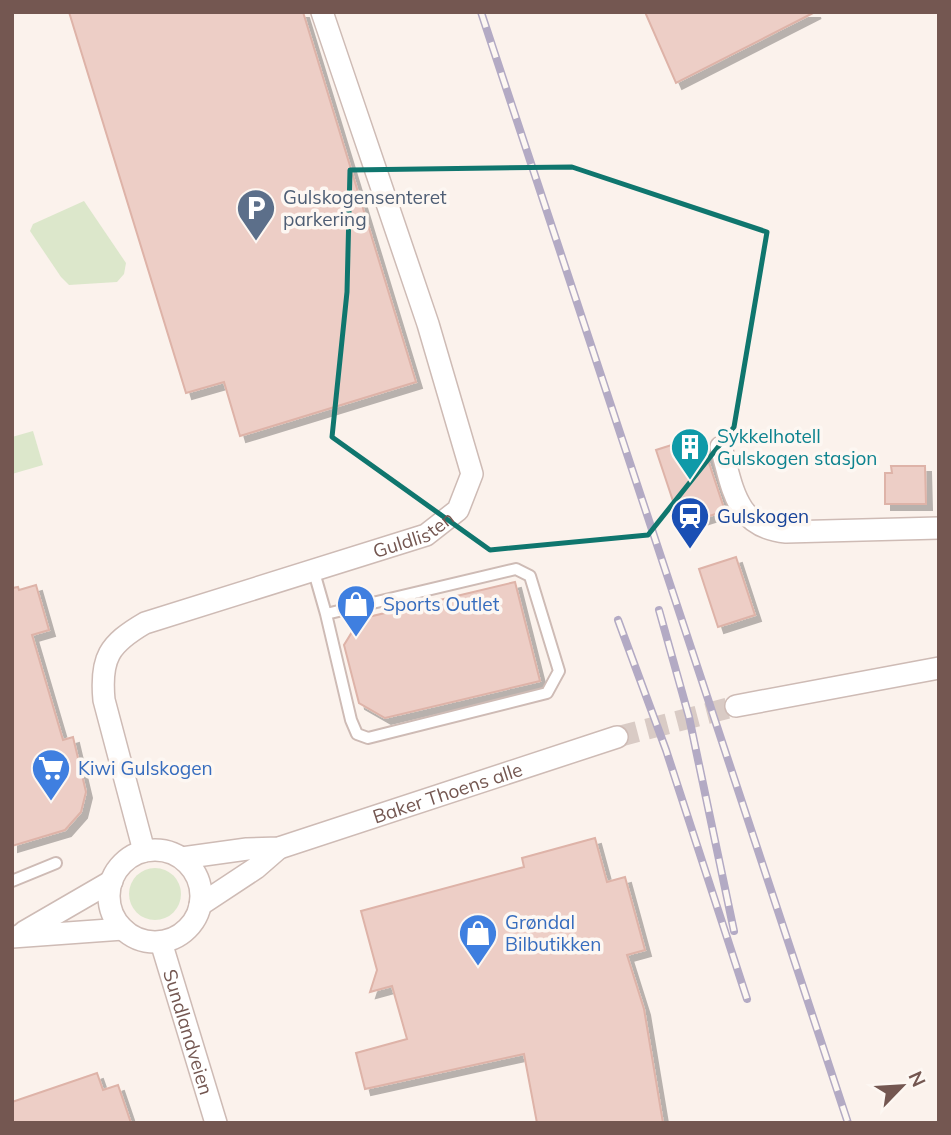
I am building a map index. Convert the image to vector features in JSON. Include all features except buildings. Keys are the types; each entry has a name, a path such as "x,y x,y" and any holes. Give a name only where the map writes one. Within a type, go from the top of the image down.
{"street":[{"name":"Guldlisten","path":"145,851 104,700 102,678 105,661 112,646 145,623 426,536 458,510 472,474 428,324 322,12"},
{"path":"721,447 743,510 762,528 786,532 939,528"},
{"path":"736,706 939,668"},
{"name":"Baker Thoens alle","path":"182,858 247,849 279,848 617,737"},
{"name":"Baker Thoens alle","path":"200,905 256,868 279,848"},
{"path":"16,936 123,929 146,941 161,942 190,926 200,905 198,879 182,858 158,849 131,857 119,867 112,880 111,906 123,929"},
{"path":"16,936 112,880"},
{"name":"Sundlandveien","path":"161,942 216,1123"}],"lane":[{"path":"314,572 351,720 357,734 368,738 547,693 559,671 530,576 516,569 326,614"},
{"path":"12,881 56,863"}],"highlighted area":[{"path":"572,167 767,232 734,427 648,535 490,550 332,437 347,292 350,170"}],"green space":[{"path":"84,201 126,263 124,274 117,282 69,285 30,231 33,224"},
{"path":"33,431 43,465 12,474 12,437"},
{"path":"155,868 174,875 181,894 174,913 155,920 136,913 129,894 136,875"}],"tunnel":[{"path":"617,737 736,706"}],"railway":[{"path":"481,12 848,1123"},
{"path":"659,610 689,717 734,931"},
{"path":"618,620 666,750 747,999"}],"place":[{"name":"Gulskogensenteret parkering","path":"256,242"},
{"name":"Sykkelhotell Gulskogen stasjon","path":"690,481"},
{"name":"Gulskogen","path":"690,550"},
{"name":"Sports Outlet","path":"356,638"},
{"name":"Kiwi Gulskogen","path":"51,802"},
{"name":"Grøndal Bilbutikken","path":"478,967"}]}
